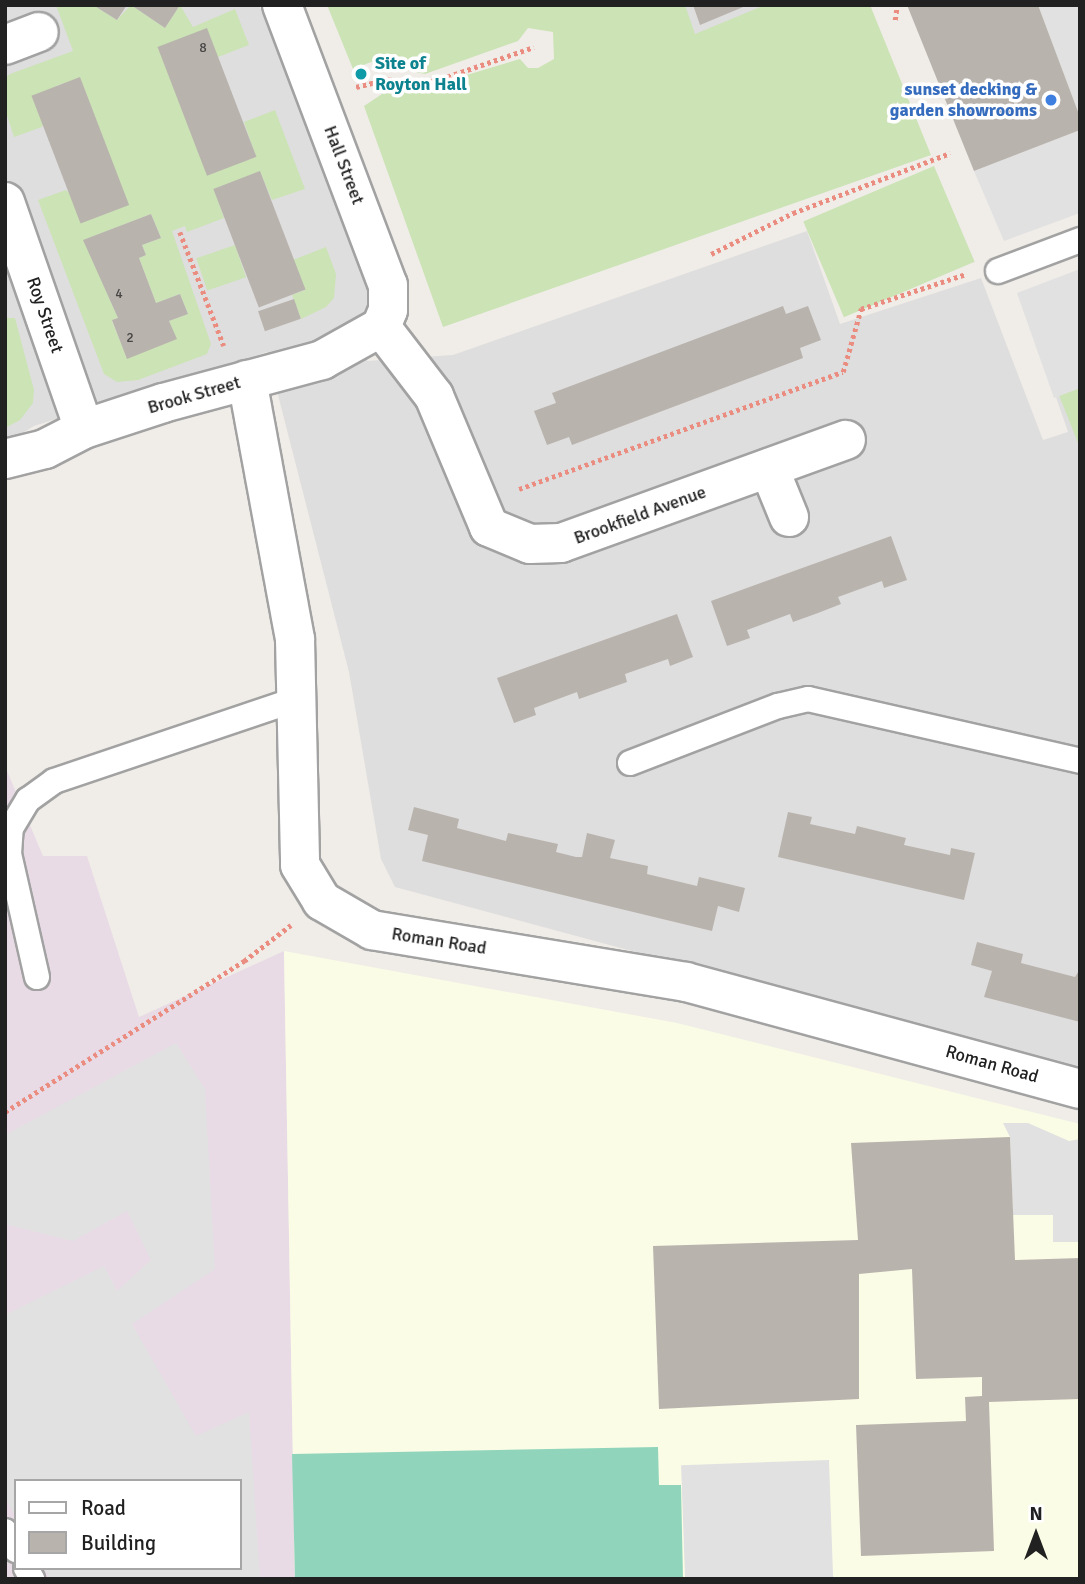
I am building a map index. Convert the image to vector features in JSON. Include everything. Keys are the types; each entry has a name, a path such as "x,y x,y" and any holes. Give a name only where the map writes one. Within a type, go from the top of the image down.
{"street":[{"name":"Hall Street","path":"282,5 388,285 388,310 381,327"},
{"name":"Roy Street","path":"5,202 84,429"},
{"name":"Brook Street","path":"5,458 45,449 84,429 237,367 322,360 381,327"},
{"name":"Brookfield Avenue","path":"381,327 434,396 479,511 489,527 530,544 561,543 846,440"},
{"name":"Roman Road","path":"237,367 295,639 294,700 300,864 322,901 372,930 686,982 1080,1088"},
{"path":"769,468 789,517"}],"lane":[{"path":"998,271 1080,240"},
{"path":"630,763 778,706 808,699 1080,761"},
{"path":"37,977 9,854 10,828 28,800 54,781 294,700"},
{"path":"5,1531 14,1547"}],"path":[{"path":"895,20 897,5"},
{"path":"349,90 388,79 415,84 441,79 534,47"},
{"path":"711,254 793,213 950,153"},
{"path":"180,232 237,367"},
{"path":"508,493 843,372 861,309 971,273"},
{"path":"5,1112 244,961 322,901"}],"shaded area":[{"path":"5,5 259,5 370,290 367,361 453,355 807,231 840,324 981,278 1043,440 1068,432 1056,397 1080,389 1080,1072 395,887 381,859 349,672 267,352 34,426 5,444"},
{"path":"662,5 768,5 691,38"},
{"path":"1038,5 1080,5 1080,117"},
{"path":"1080,130 1080,213 1004,241 974,171"},
{"path":"1080,269 1080,388 1054,398 1017,293"},
{"path":"5,766 43,856 87,856 139,1017 284,951 295,1579 5,1579"},
{"path":"284,951 677,1023 1080,1124 1080,1579 295,1579"},
{"path":"176,1043 205,1089 215,1269 132,1324 196,1436 249,1412 260,1579 50,1579 45,1570 242,1570 242,1479 14,1479 14,1514 5,1498 5,1315 104,1266 117,1291 151,1260 127,1211 73,1241 5,1224 5,1135"},
{"path":"1003,1123 1028,1123 1069,1141 1080,1139 1080,1242 1053,1242 1053,1215 1013,1215 1010,1137"},
{"path":"829,1460 833,1579 685,1579 681,1465"}],"green space":[{"path":"56,5 93,5 117,20 131,5 165,28 180,5 193,27 235,9 249,45 218,57 158,47 207,174 256,157 244,122 275,110 305,189 272,200 260,172 214,189 224,218 187,232 185,226 172,231 211,344 207,354 138,380 117,382 104,374 38,200 66,190 94,218 128,205 80,78 56,86 42,127 14,137 5,109 5,78 73,51","holes":["151,214 161,238 142,245 146,255 139,258 156,303 180,294 188,314 169,321 176,339 127,358 112,321 118,318 84,240"]},
{"path":"327,5 685,5 695,34 765,5 870,5 931,155 443,327 364,106 382,94 417,90 520,59 528,68 538,68 554,59 553,32 528,28 518,41 425,74 371,62 353,69"},
{"path":"934,166 975,262 844,317 803,221"},
{"path":"235,245 246,277 207,290 196,258"},
{"path":"326,247 336,274 334,298 326,307 301,319 292,295 305,290 293,260"},
{"path":"5,318 15,318 34,390 33,403 20,420 5,428"},
{"path":"1080,388 1080,448 1059,395"},
{"path":"658,1447 659,1485 681,1485 683,1579 295,1579 292,1454"}],"building":[{"path":"93,5 127,5 117,20"},
{"path":"131,5 180,5 165,28"},
{"path":"693,5 748,5 700,25"},
{"path":"907,5 1038,5 1080,117 1080,130 974,171"},
{"path":"207,28 256,157 207,176 158,47"},
{"path":"80,77 129,205 81,224 31,96"},
{"path":"260,171 306,290 259,307 213,189"},
{"path":"151,214 161,238 142,245 146,255 139,258 156,303 180,294 188,314 169,321 177,339 127,359 112,320 118,318 83,240"},
{"path":"294,299 301,319 265,331 258,311"},
{"path":"783,306 786,314 808,306 821,340 800,348 803,358 572,445 569,437 547,445 534,411 556,403 552,393"},
{"path":"891,536 907,580 884,588 882,581 838,597 841,604 793,622 790,614 747,630 750,638 727,646 711,601"},
{"path":"677,614 693,657 670,666 668,659 625,674 627,682 579,699 577,692 534,708 536,715 514,723 497,678"},
{"path":"414,807 459,819 457,828 506,841 508,833 558,844 556,852 576,857 582,857 587,833 615,840 610,858 648,866 647,874 697,886 699,877 745,888 739,912 718,906 712,931 422,861 428,835 408,830"},
{"path":"788,812 812,817 810,824 855,834 857,826 906,838 904,845 950,855 951,848 975,853 964,900 778,857"},
{"path":"977,942 1023,954 1021,963 1075,977 1080,969 1080,1022 984,997 992,971 971,965"},
{"path":"1010,1137 1015,1260 1080,1258 1080,1399 989,1402 994,1551 861,1556 856,1425 966,1421 965,1397 982,1396 982,1377 916,1379 912,1269 859,1274 859,1399 659,1409 653,1246 858,1240 851,1143"}],"place":[{"name":"Site of Royton Hall","path":"361,74"},
{"name":"sunset decking & garden showrooms","path":"1051,100"}]}
